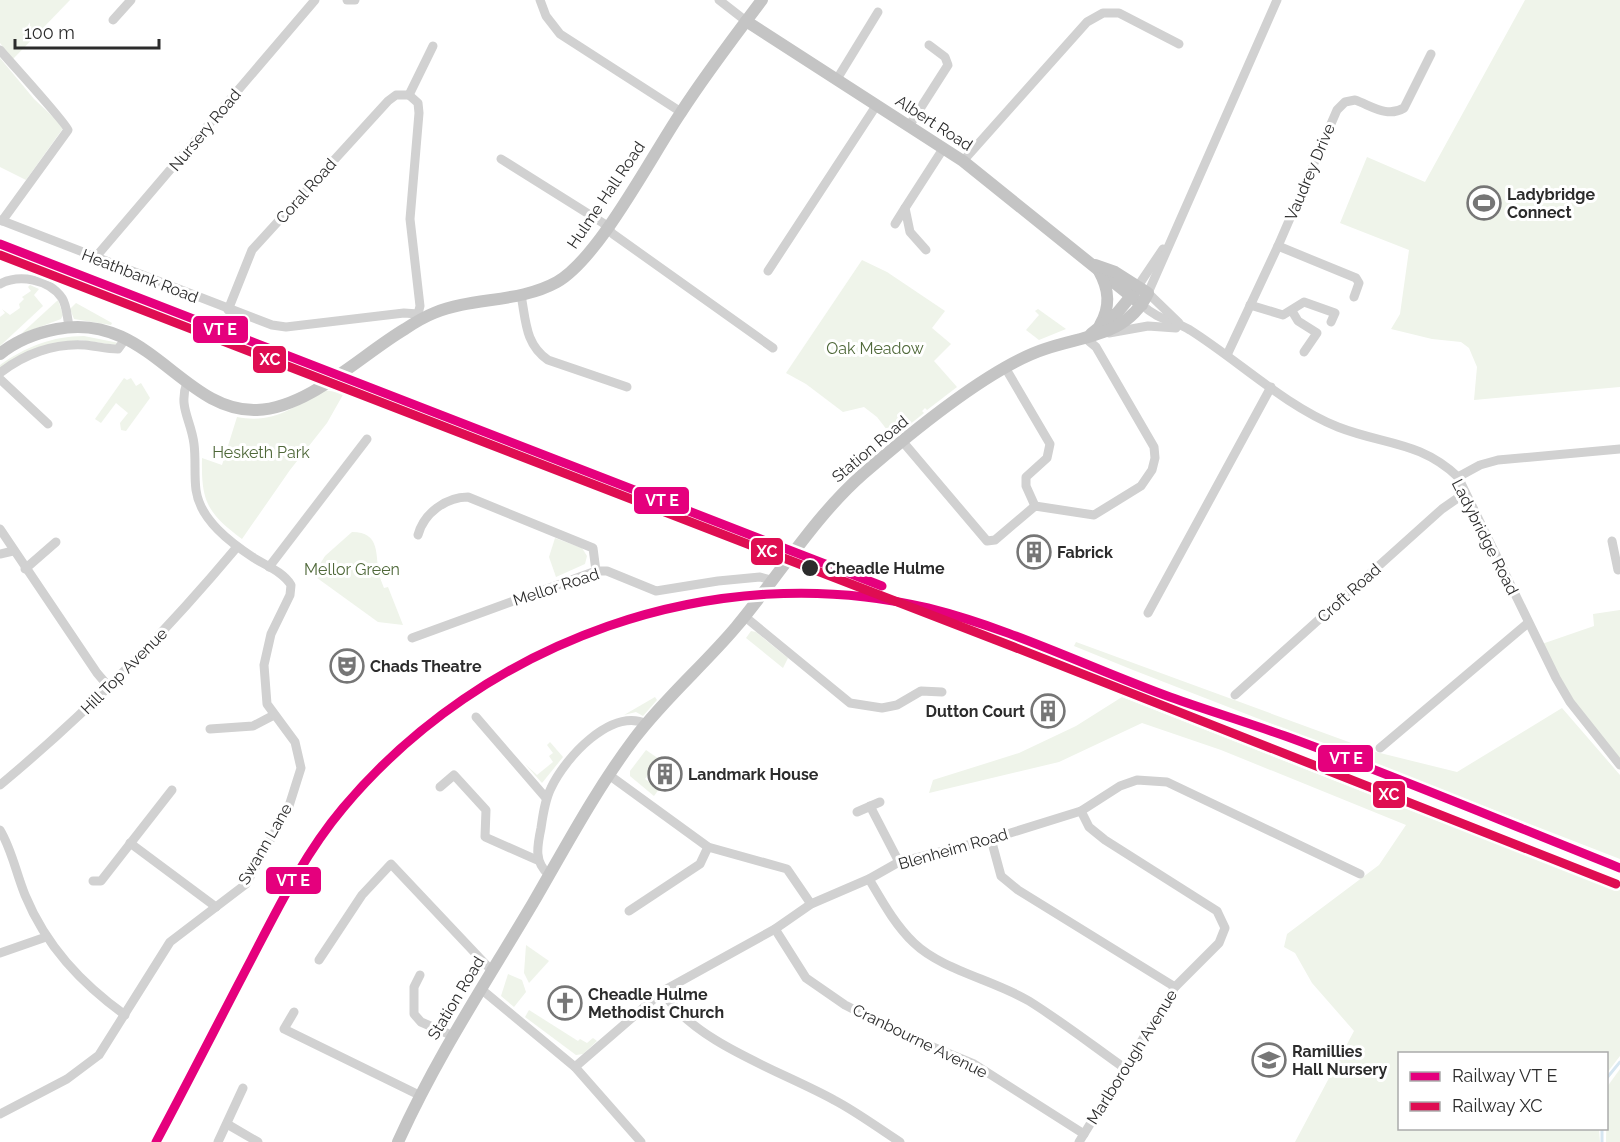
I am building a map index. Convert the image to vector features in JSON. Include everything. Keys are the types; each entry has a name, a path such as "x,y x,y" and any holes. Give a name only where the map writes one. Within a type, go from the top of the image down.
{"main road":[{"name":"Hulme Hall Road","path":"0,354 29,336 69,326 101,329 126,338 159,359 187,382 235,407 246,410 271,409 289,404 331,380 420,317 521,295 557,282 591,250 607,228 676,109 762,0"},
{"name":"Albert Road","path":"746,21 963,161 1095,265 1140,295"},
{"path":"1093,334 1108,308 1105,282 1095,265"},
{"name":"Station Road","path":"398,1142 419,1095 451,1035 492,971 609,775 647,724 744,616 837,499 903,442 975,387 1041,350 1093,334 1140,295"}],"street":[{"path":"113,20 131,0"},
{"name":"Nursery Road","path":"94,259 315,0"},
{"path":"347,0 355,0"},
{"path":"540,0 546,16 560,34 676,109"},
{"path":"719,0 746,21"},
{"path":"1140,295 1168,243 1277,0"},
{"path":"837,79 878,12"},
{"path":"963,161 1087,22 1102,13 1119,13 1179,44"},
{"path":"909,126 948,65 945,57 929,45"},
{"path":"420,317 411,237 410,200 420,113 418,103 409,95 433,46"},
{"path":"0,50 42,99 63,119 69,130 1,221"},
{"name":"Vaudrey Drive","path":"1227,356 1337,110 1345,102 1355,100 1383,112 1395,113 1404,108 1431,54"},
{"name":"Coral Road","path":"228,310 252,250 388,101 396,95 409,95"},
{"path":"768,271 876,106"},
{"path":"895,224 943,148"},
{"path":"501,159 607,228 773,348"},
{"path":"905,208 910,232 926,250"},
{"name":"Heathbank Road","path":"1,221 228,310 283,327 404,313 420,317"},
{"path":"1278,246 1356,278 1359,284 1354,297"},
{"path":"0,284 26,278 56,292 65,304 69,326"},
{"path":"521,295 528,337 539,353 548,360 627,387"},
{"name":"Albert Road","path":"1140,295 1159,319 1186,328"},
{"path":"1250,305 1278,315 1309,302 1335,313 1331,322"},
{"path":"1292,311 1298,321 1317,333 1304,352"},
{"path":"903,442 984,540 995,540 1035,506 1094,515 1141,486 1152,470 1154,447 1096,347 1093,334 1148,326 1186,328"},
{"name":"Ladybridge Road","path":"1186,328 1271,387 1339,427 1428,453 1441,461 1458,477 1528,623 1570,702 1620,765"},
{"path":"0,373 14,362 42,350 70,345 118,349 126,338"},
{"path":"1006,369 1050,444 1047,458 1026,477 1026,486 1035,506"},
{"path":"0,379 48,424"},
{"name":"Swann Lane","path":"0,1114 87,1066 99,1055 170,942 246,884 290,806 301,768 296,742 274,715 265,696 266,649 292,589 288,580 237,547 216,526 199,504 196,491 194,443 182,398 187,382"},
{"path":"1148,613 1271,387"},
{"path":"269,567 367,439"},
{"path":"1458,477 1480,465 1498,460 1620,448"},
{"name":"Croft Road","path":"1235,695 1442,509 1465,493"},
{"path":"418,535 421,522 442,504 458,497 468,497 593,548 596,571"},
{"path":"0,529 25,569 109,687"},
{"path":"1612,541 1618,555 1618,570"},
{"path":"25,569 56,542"},
{"name":"Hill Top Avenue","path":"0,784 109,687 180,616 237,547"},
{"path":"0,554 13,551"},
{"name":"Mellor Road","path":"412,638 596,571 607,571 656,591 718,580 759,577 771,580"},
{"path":"744,616 850,703 882,708 897,705 921,691 942,692"},
{"path":"1380,748 1528,623"},
{"path":"210,729 253,726 274,715"},
{"path":"476,717 546,798"},
{"path":"549,874 540,867 537,860 546,798 573,754 597,735 627,719 647,724"},
{"path":"440,787 454,775 486,810 485,837 537,860"},
{"path":"609,775 708,848 788,869 811,904"},
{"name":"Blenheim Road","path":"575,1067 663,991 775,929 811,904 869,879 898,862 991,839 1081,811 1120,786 1137,780 1167,782 1360,874"},
{"path":"93,881 101,881 172,790"},
{"path":"856,812 880,801"},
{"path":"870,806 898,862"},
{"name":"Marlborough Avenue","path":"1081,811 1083,819 1096,833 1217,911 1225,928 1219,943 1174,987 1081,1138"},
{"path":"0,830 8,843 25,895 46,937 92,991 125,1015"},
{"path":"991,839 1001,876 1018,890 1174,987"},
{"path":"130,843 216,907"},
{"path":"629,911 700,864 708,848"},
{"path":"319,960 362,895 392,862 492,971"},
{"path":"869,879 890,914 914,944 934,957 1001,985 1030,1002 1123,1067"},
{"name":"Cranbourne Avenue","path":"775,929 806,978 845,1005 906,1036 974,1064 1081,1138"},
{"path":"0,953 46,937"},
{"path":"420,975 414,987 414,1014 422,1022 451,1035"},
{"path":"481,989 575,1067 641,1142"},
{"path":"663,991 670,1004 733,1051 835,1100 900,1142"},
{"path":"294,1012 284,1029 419,1095"},
{"path":"218,1142 243,1088"},
{"path":"227,1124 258,1142"}],"green space":[{"path":"0,0 70,0 13,59 0,43"},
{"name":"Ladybridge Connect","path":"1525,0 1620,0 1620,387 1474,400 1477,367 1469,348 1461,342 1432,339 1391,329 1400,314 1409,250 1340,223 1367,157 1425,182"},
{"path":"0,58 34,99 64,127 26,180 0,167"},
{"name":"Oak Meadow","path":"862,260 887,272 945,311 932,328 951,344 934,361 957,387 927,410 925,408 922,411 924,413 899,433 897,430 891,435 877,417 864,407 843,412 806,384 786,373"},
{"path":"30,285 39,289 34,295 43,306 0,346 0,317 5,313 2,309 10,315 20,308 19,304 24,299 22,297 31,291 28,287"},
{"path":"58,300 63,315 61,319 21,334"},
{"path":"76,303 112,323 111,325 74,319 70,309"},
{"path":"1038,309 1066,329 1039,340 1026,330 1039,315 1035,311"},
{"path":"84,336 119,343 116,345 80,340 0,368 0,365 29,348 50,340"},
{"path":"124,378 127,380 131,378 136,386 141,383 150,398 126,431 121,430 120,423 128,413 116,403 101,423 95,419"},
{"name":"Hesketh Park","path":"323,390 344,393 327,423 290,470 242,539 221,521 208,505 203,485 202,458 222,465 237,417 250,419 282,413"},
{"name":"Mellor Green","path":"352,532 361,533 372,540 381,581 384,588 388,587 403,625 378,622 313,575 325,556"},
{"path":"555,538 582,548 587,556 585,564 556,577 549,557"},
{"path":"1620,610 1620,765 1590,729 1539,645 1594,626 1593,614"},
{"path":"751,631 756,632 788,658 783,668 746,638"},
{"path":"1076,642 1376,752 1457,772 1562,708 1620,775 1620,859 1133,670 1074,646"},
{"path":"655,697 657,700 643,716 636,712 624,715"},
{"path":"1122,697 1430,818 1620,887 1620,1056 1608,1072 1608,1052 1398,1052 1398,1130 1599,1130 1600,1142 1295,1142 1354,1031 1312,983 1295,953 1284,947 1287,934 1379,865 1406,825 1221,750 1142,723 1059,762 929,793 933,780 1019,753 1076,726"},
{"path":"550,742 563,757 542,783 525,764 537,775 553,762 549,756 553,753 547,745"},
{"path":"646,750 659,759 645,779 659,789 654,796 630,776 630,771"},
{"path":"526,945 549,961 529,983 524,973"},
{"path":"508,974 522,980 526,992 514,1007 501,996"},
{"path":"529,1010 578,1041 580,1039 587,1043 593,1038 597,1041 583,1054 576,1055 525,1017"},
{"path":"1620,1069 1620,1142 1606,1142 1608,1086"}],"waterway":[{"path":"1608,1077 1620,1062"},
{"path":"1602,1130 1602,1142"}],"transit line":[{"path":"0,244 882,586"},
{"path":"156,1142 304,862 343,808 400,749 463,699 533,658 608,626 686,605 766,594 847,595 928,608 990,627 1140,686 1330,753 1620,868"}],"rail line":[{"name":"XC","path":"0,255 1014,647 1616,884"}],"place":[{"name":"Ladybridge Connect","path":"1484,203"},
{"name":"Fabrick","path":"1034,552"},
{"name":"Cheadle Hulme","path":"810,568"},
{"name":"Chads Theatre","path":"347,666"},
{"name":"Dutton Court","path":"1048,711"},
{"name":"Landmark House","path":"665,774"},
{"name":"Cheadle Hulme Methodist Church","path":"565,1003"},
{"name":"Ramillies Hall Nursery","path":"1269,1060"}]}
